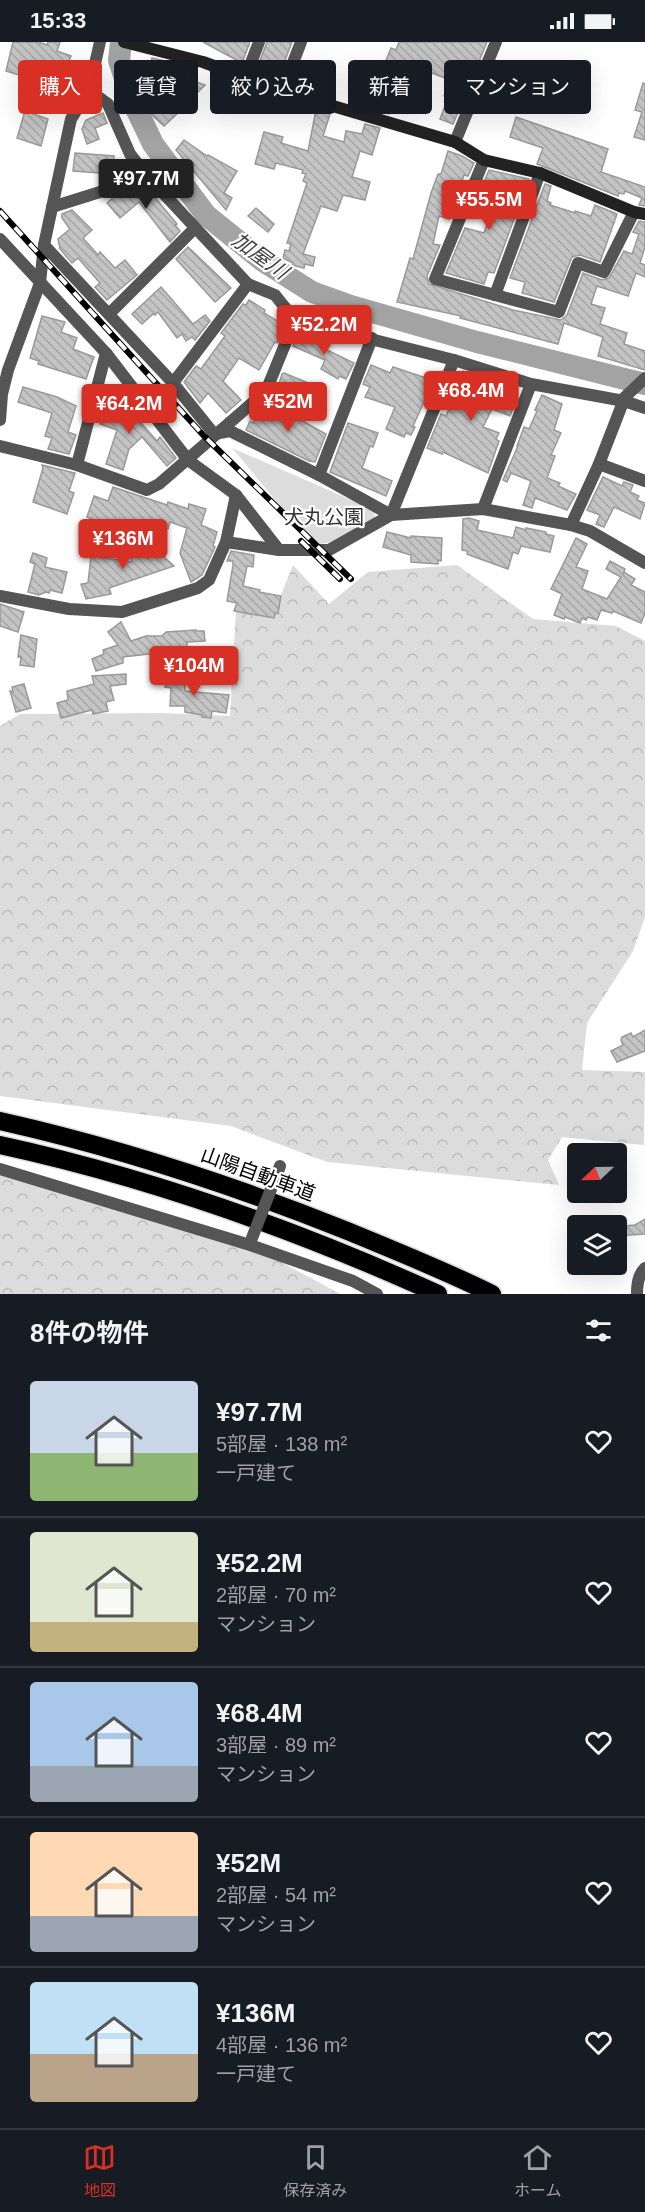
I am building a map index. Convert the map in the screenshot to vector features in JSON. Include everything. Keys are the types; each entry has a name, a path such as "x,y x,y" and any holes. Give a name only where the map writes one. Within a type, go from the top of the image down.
{"highway":[{"name":"山陽自動車道","path":"0,1121 107,1148 210,1180 292,1209 382,1245 492,1294"},
{"path":"0,1145 107,1171 204,1200 368,1263 438,1294"}],"main road":[{"path":"127,43 210,64"},
{"path":"336,108 455,142 484,160 540,173 639,213"}],"street":[{"path":"96,60 100,42"},
{"path":"252,60 259,42"},
{"path":"294,60 301,42"},
{"path":"455,142 496,42"},
{"path":"102,100 108,104 130,154 148,177 248,284 275,295 295,320 454,360 531,384 625,399 645,408"},
{"path":"0,420 4,368 40,283 44,245 71,119 74,114"},
{"path":"484,160 435,279 559,312 578,263 604,272 639,213"},
{"path":"495,295 540,173"},
{"path":"52,207 148,177"},
{"path":"110,314 195,228"},
{"path":"0,239 106,353 188,460 236,495 279,550"},
{"path":"44,245 173,383 214,434"},
{"path":"173,383 248,284"},
{"path":"0,446 77,465 147,490 159,484 188,460 214,434 266,391 295,320"},
{"path":"319,475 372,338"},
{"path":"77,465 106,353"},
{"path":"391,515 454,360"},
{"path":"571,525 625,399 645,378"},
{"path":"483,509 531,384"},
{"path":"214,434 230,431 319,475 391,515"},
{"path":"599,464 645,481"},
{"path":"0,596 69,609 122,612 198,588 210,580 226,542 236,495"},
{"path":"226,542 279,550 329,550 391,515 483,509 571,525 590,531 645,563"},
{"path":"251,1242 280,1166"},
{"path":"0,1169 251,1242 353,1281 377,1294"},
{"path":"637,1294 639,1278 645,1268"}],"green space":[{"name":"犬丸公園","path":"232,448 374,510 375,518 337,540 312,544"},
{"path":"293,565 329,604 368,572 457,565 533,619 616,626 645,641 645,917 633,951 587,1023 582,1070 645,1072 644,1145 562,1137 548,1160 559,1185 327,1162 231,1126 0,1096 0,726 20,714 161,713 230,716 236,610 273,615"},
{"path":"0,1174 250,1245 340,1294 0,1294"}],"building":[{"path":"13,42 38,42 47,45 48,42 60,42 57,51 71,56 69,60 18,60 18,75 6,71"},
{"path":"203,42 250,42 243,60 236,60"},
{"path":"267,42 292,42 285,60 260,60"},
{"path":"399,42 487,42 480,60 444,60 444,78 432,73 432,60 386,60 391,48 396,50"},
{"path":"198,83 205,85 198,92"},
{"path":"643,83 645,84 645,140 634,137 642,112 635,110"},
{"path":"444,108 444,114 457,114 453,124 440,119"},
{"path":"102,113 107,123 95,128 99,139 87,144 82,129 86,120"},
{"path":"24,114 34,114 48,119 41,146 17,138"},
{"path":"151,114 177,114 164,126"},
{"path":"315,114 330,114 323,136 344,142 346,131 362,134 365,124 380,128 372,155 360,151 352,177 370,182 365,200 343,195 337,211 321,206 303,254 315,257 313,266 305,264 304,268 292,265 293,263 283,258 285,250 289,251 291,244 287,243 307,183 303,181 306,174 302,173 303,170 276,163 274,169 255,164 264,132 283,137 281,143 308,151"},
{"path":"516,117 608,149 601,172 645,187 645,206 639,205 642,198 625,191 624,194 619,193 618,196 537,164 543,148 510,137"},
{"path":"184,140 207,156 237,171 224,193 232,198 226,210 176,150"},
{"path":"448,151 474,163 468,176 464,175 449,219 439,216 433,244 440,245 427,276 429,284 513,310 561,320 567,315 583,273 602,280 609,278 624,251 632,254 639,234 633,232 639,221 645,222 645,247 640,263 645,265 645,277 636,273 628,296 597,286 591,304 605,308 600,324 627,333 624,344 645,351 645,370 598,356 603,337 564,323 558,344 460,318 461,316 397,302 410,258 413,259 431,193 438,174 441,174"},
{"path":"75,153 114,156 113,174 73,171"},
{"path":"489,170 529,179 494,273 488,272 484,284 446,273 465,228 484,233 499,188 484,182"},
{"path":"545,184 551,186 547,201 551,203 550,205 591,216 595,205 617,214 600,262 580,255 572,257 554,302 522,293 525,282 510,278"},
{"path":"146,187 177,224 175,225 180,231 170,242 139,202 120,218 107,203 115,196 121,194 124,198 133,190 141,188 143,190"},
{"path":"256,208 274,224 268,232 248,216"},
{"path":"72,210 92,230 83,238 98,255 100,252 115,268 125,260 137,275 107,300 95,287 100,283 78,258 72,263 60,249 58,239 70,229 62,218 62,214"},
{"path":"188,247 231,288 215,302 176,259"},
{"path":"161,287 193,324 205,315 210,321 195,340 192,337 186,341 182,334 177,338 158,312 142,324 132,314"},
{"path":"249,300 265,310 264,313 284,325 277,343 275,342 259,370 239,358 223,381 241,400 226,413 208,393 200,403 184,382 196,366 201,369 225,336 221,333 243,304 246,305"},
{"path":"42,316 65,322 61,332 77,338 73,349 94,357 86,379 38,364 39,361 30,358"},
{"path":"301,332 330,344 327,350 354,363 346,379 339,376 338,379 321,369 325,360 293,346"},
{"path":"371,365 390,373 393,367 426,378 425,380 433,383 411,435 406,433 404,437 386,429 395,407 365,397 370,387 363,384"},
{"path":"463,371 498,382 494,391 516,400 510,416 492,409 483,427 499,433 496,439 499,441 488,473 443,452 442,454 427,448 441,414 446,416 457,389 452,387 456,377 460,379"},
{"path":"284,373 313,385 306,402 277,390"},
{"path":"23,387 57,397 76,406 68,432 76,435 69,454 48,449 52,438 45,436 52,413 18,402"},
{"path":"542,395 562,404 554,430 561,433 551,455 555,456 547,478 560,483 558,486 576,494 567,510 535,498 532,508 523,505 531,481 511,473 507,482 503,480 524,427 529,429"},
{"path":"117,396 157,441 160,437 176,458 167,466 142,437 129,449 123,470 106,464 117,430 100,424 102,418 100,418 103,410"},
{"path":"263,404 299,419 326,434 315,462 246,430 250,421 253,423"},
{"path":"348,423 378,433 373,447 370,446 362,468 392,481 386,496 330,472"},
{"path":"42,465 75,473 69,491 74,493 67,514 33,502"},
{"path":"603,477 622,486 624,482 633,485 630,492 639,496 637,500 645,503 640,519 614,507 604,527 596,524 600,515 587,510"},
{"path":"113,487 167,505 168,502 188,509 189,504 206,509 201,525 217,532 213,546 215,547 202,575 191,582 180,553 187,528 170,522 168,529 144,520 142,526 119,519 136,535 87,517 94,496 108,501"},
{"path":"463,519 479,521 477,530 513,538 516,527 546,532 554,536 550,552 521,546 518,554 513,552 508,569 467,554 468,551 462,550"},
{"path":"387,532 411,538 411,536 442,538 441,561 438,560 438,564 411,562 411,555 383,547"},
{"path":"576,538 587,544 576,567 588,571 582,589 607,599 621,577 606,569 610,561 625,569 623,574 624,572 635,579 631,585 645,592 645,613 641,623 613,611 612,613 601,610 597,620 582,618 580,623 554,615 562,594 551,589"},
{"path":"148,543 174,566 109,588 111,594 86,599 81,584 88,583 91,556 132,562 129,552 136,549 135,547"},
{"path":"231,551 254,555 253,567 247,566 243,586 281,596 278,613 275,613 274,618 234,611 237,603 227,601 233,561 227,561"},
{"path":"33,553 47,558 45,567 67,572 62,593 50,590 49,593 39,595 28,592 35,564 30,562"},
{"path":"0,604 24,612 18,632 0,626"},
{"path":"121,622 131,641 146,636 162,636 166,632 196,630 204,631 205,641 187,642 187,649 178,650 178,652 164,653 163,650 123,657 123,663 96,671 92,659 104,654 103,650 118,645 108,632"},
{"path":"21,635 37,639 34,667 20,665 21,657 18,657"},
{"path":"171,669 182,669 182,676 185,676 185,691 229,695 226,713 212,711 211,718 202,717 202,715 185,712 185,706 170,706 171,688 165,687 165,675 171,675"},
{"path":"126,674 126,684 110,686 114,700 106,702 108,711 93,714 92,710 61,718 57,703 68,700 67,691 94,684 92,676"},
{"path":"24,684 31,708 16,712 10,691 13,692 12,687"},
{"path":"645,1030 645,1051 617,1062 611,1051 623,1045 622,1037 631,1033 633,1037"},
{"path":"645,1219 645,1234 627,1235 627,1226 635,1225"}],"waterway":[{"name":"加屋川","path":"121,42 119,60 132,100 153,144 206,215 263,261 312,292 351,306 477,342 645,384"}],"railway":[{"path":"0,211 204,436 351,579"},
{"path":"301,541 340,579"}]}
